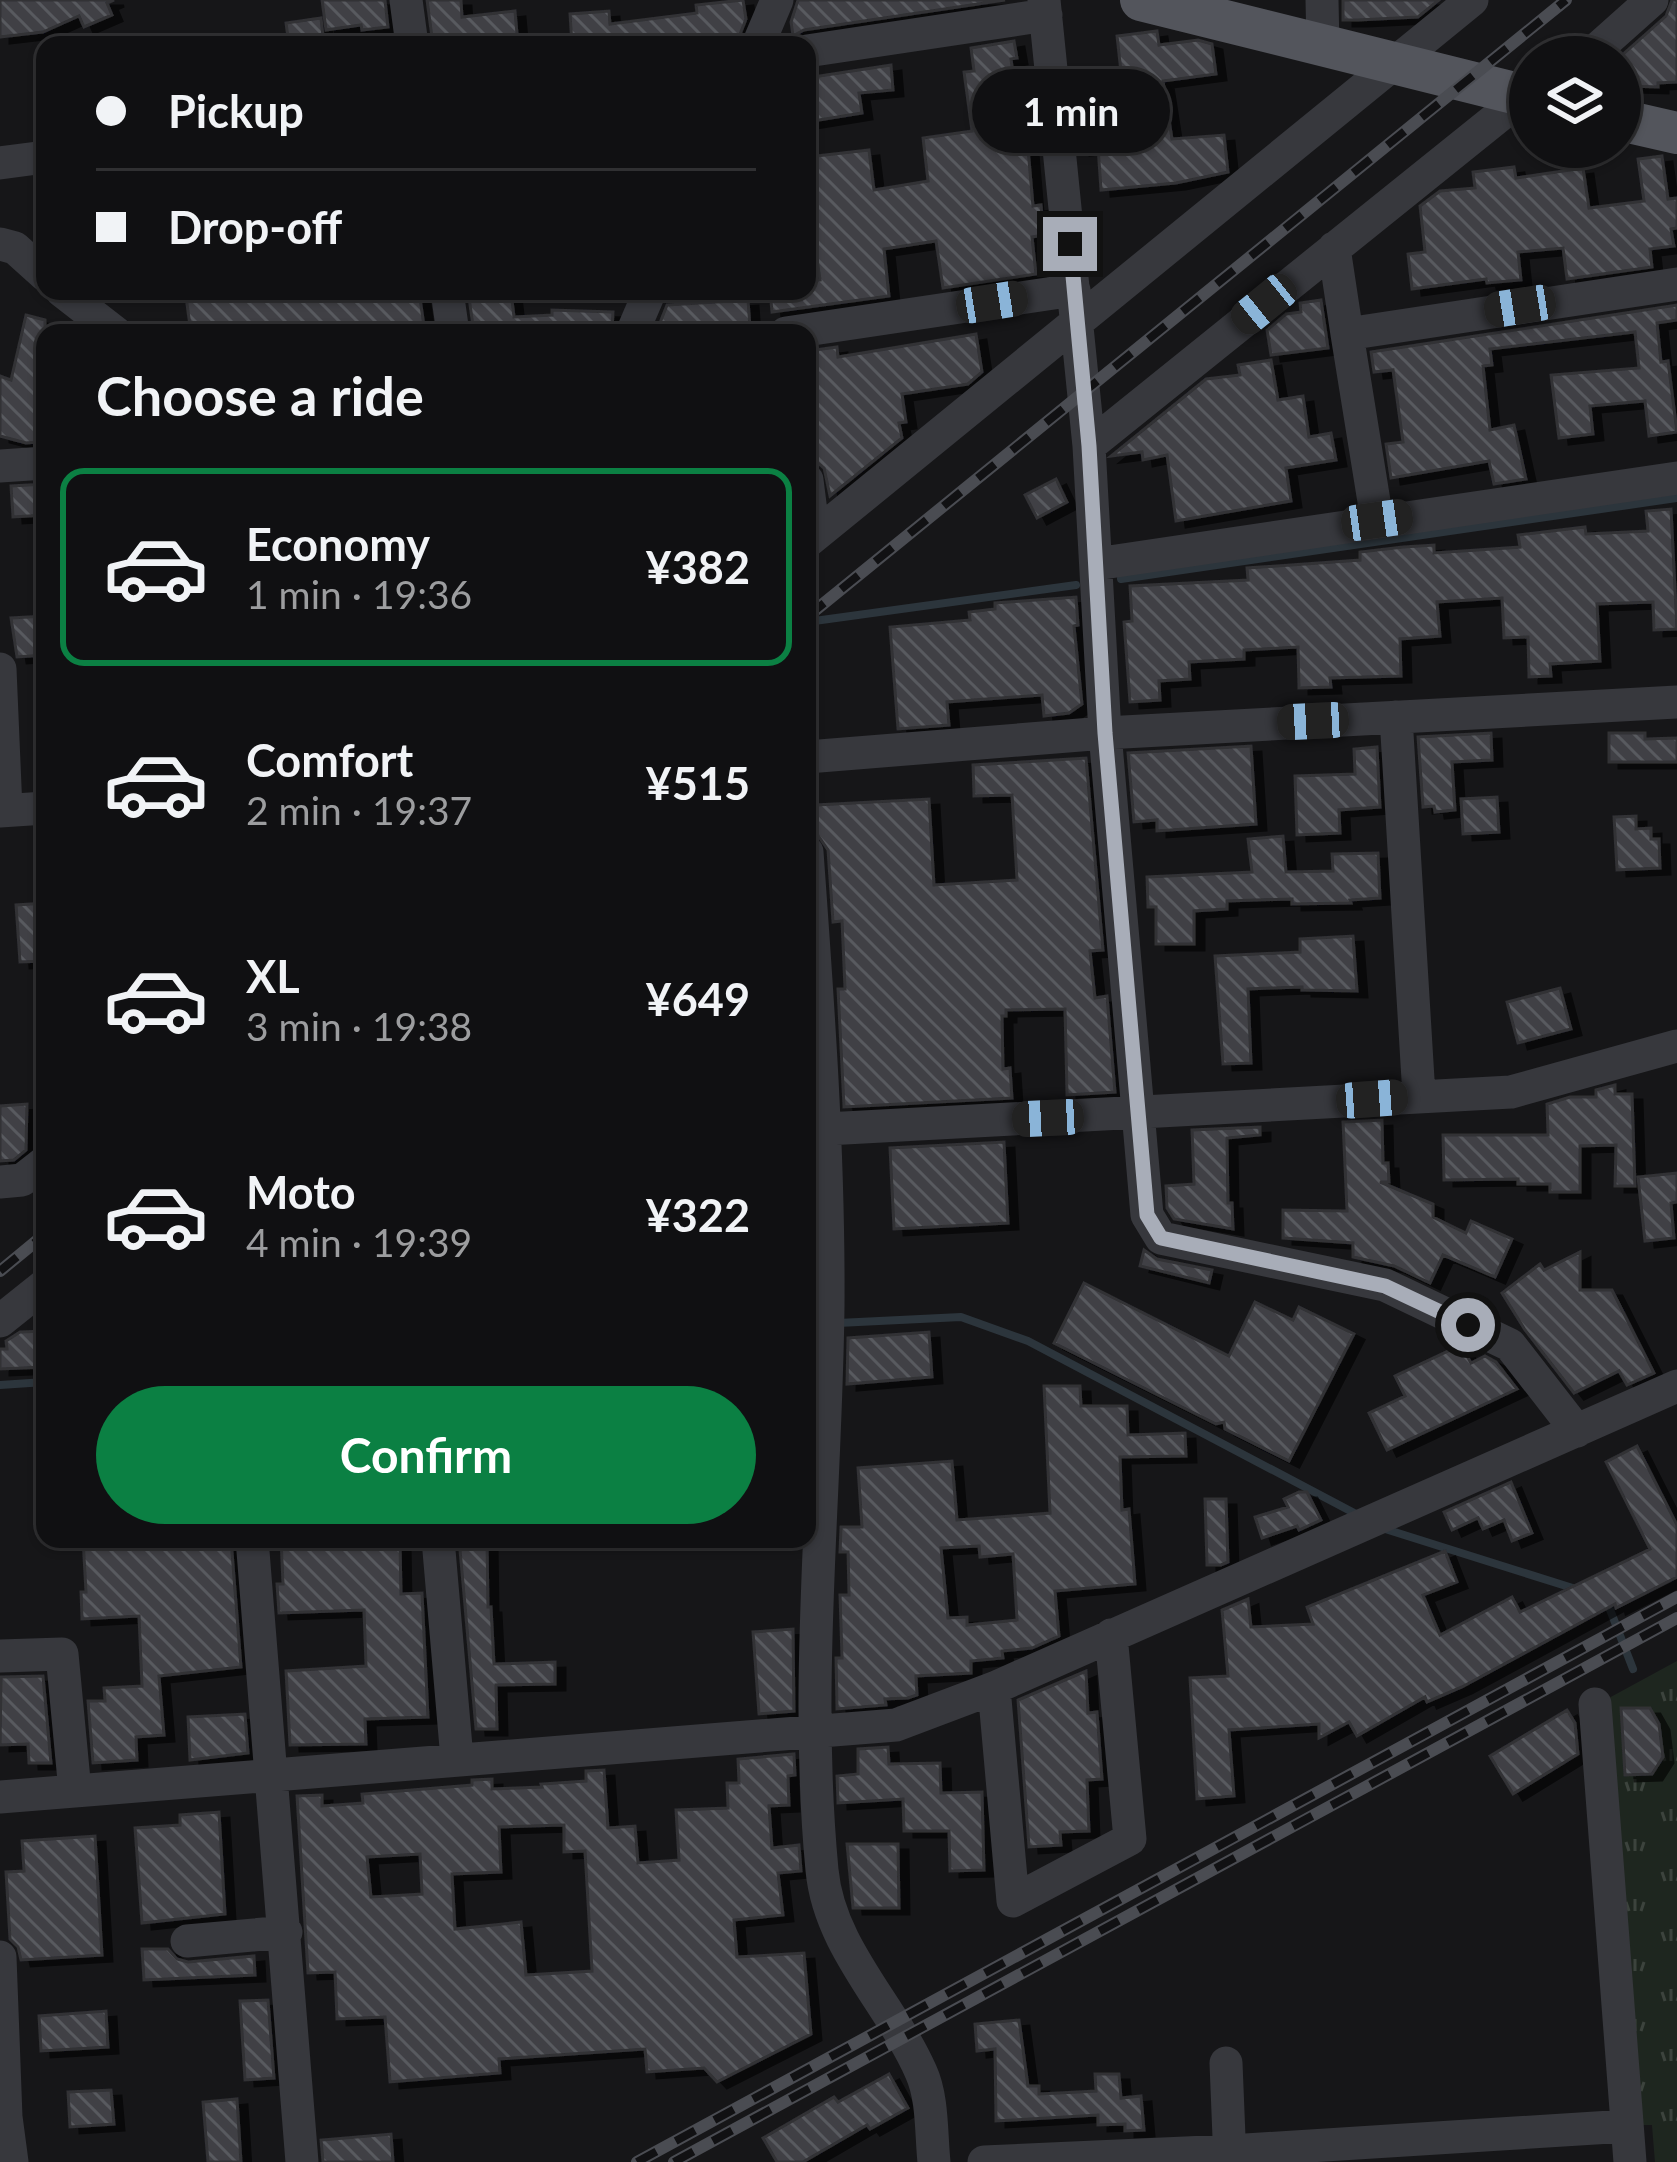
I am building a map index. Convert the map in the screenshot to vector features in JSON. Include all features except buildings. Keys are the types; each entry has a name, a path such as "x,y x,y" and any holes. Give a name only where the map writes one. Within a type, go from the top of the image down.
{"main road":[{"path":"1141,0 1251,14 1323,46 1509,92"},
{"path":"1641,125 1677,133"}],"street":[{"path":"406,0 411,36"},
{"path":"762,36 777,0"},
{"path":"1322,0 1323,46"},
{"path":"816,535 1076,307 1472,0"},
{"path":"1612,36 1652,0"},
{"path":"816,49 1045,8 1089,446 1105,733 1147,1215 1161,1238 1385,1286 1510,1345 1577,1431"},
{"path":"1089,446 1509,111"},
{"path":"0,163 36,158"},
{"path":"0,244 15,248 36,267"},
{"path":"1334,248 1377,520"},
{"path":"1348,334 1677,284"},
{"path":"74,300 104,324"},
{"path":"816,330 1076,307"},
{"path":"0,466 36,464"},
{"path":"1096,564 1677,478"},
{"path":"0,669 3,810 36,808"},
{"path":"816,756 1105,733 1677,702"},
{"path":"1396,716 1419,1096"},
{"path":"816,984 826,1130 813,1731 822,1876 849,1950 921,2072 934,2162"},
{"path":"826,1130 1511,1092 1677,1046"},
{"path":"0,1321 36,1292"},
{"path":"0,1797 896,1725 994,1688 1677,1386"},
{"path":"253,1548 302,2162"},
{"path":"438,1548 457,1759"},
{"path":"994,1688 1013,1900 1130,1839 1111,1635"},
{"path":"0,1656 62,1654 75,1790"},
{"path":"1595,1704 1630,2162"},
{"path":"187,1941 286,1932"},
{"path":"0,1957 12,2162"},
{"path":"1226,2062 1230,2157"},
{"path":"985,2162 1230,2157 1627,2126"}],"green space":[{"path":"1677,1661 1677,2162 1655,2162 1652,2125 1642,2125 1609,1698"}],"waterway":[{"path":"1121,579 1677,498"},
{"path":"816,621 1076,585"},
{"path":"838,1323 961,1317 1028,1341 1358,1515"},
{"path":"0,1385 36,1383"},
{"path":"1382,1528 1579,1590"},
{"path":"1602,1603 1609,1607 1633,1669"}],"railway":[{"path":"816,610 1566,0"},
{"path":"0,1271 36,1241"},
{"path":"637,2162 1677,1597"},
{"path":"674,2162 1677,1618"}],"route":[{"path":"1070,244 1089,446 1105,733 1147,1215 1161,1238 1385,1286 1468,1325"}]}
